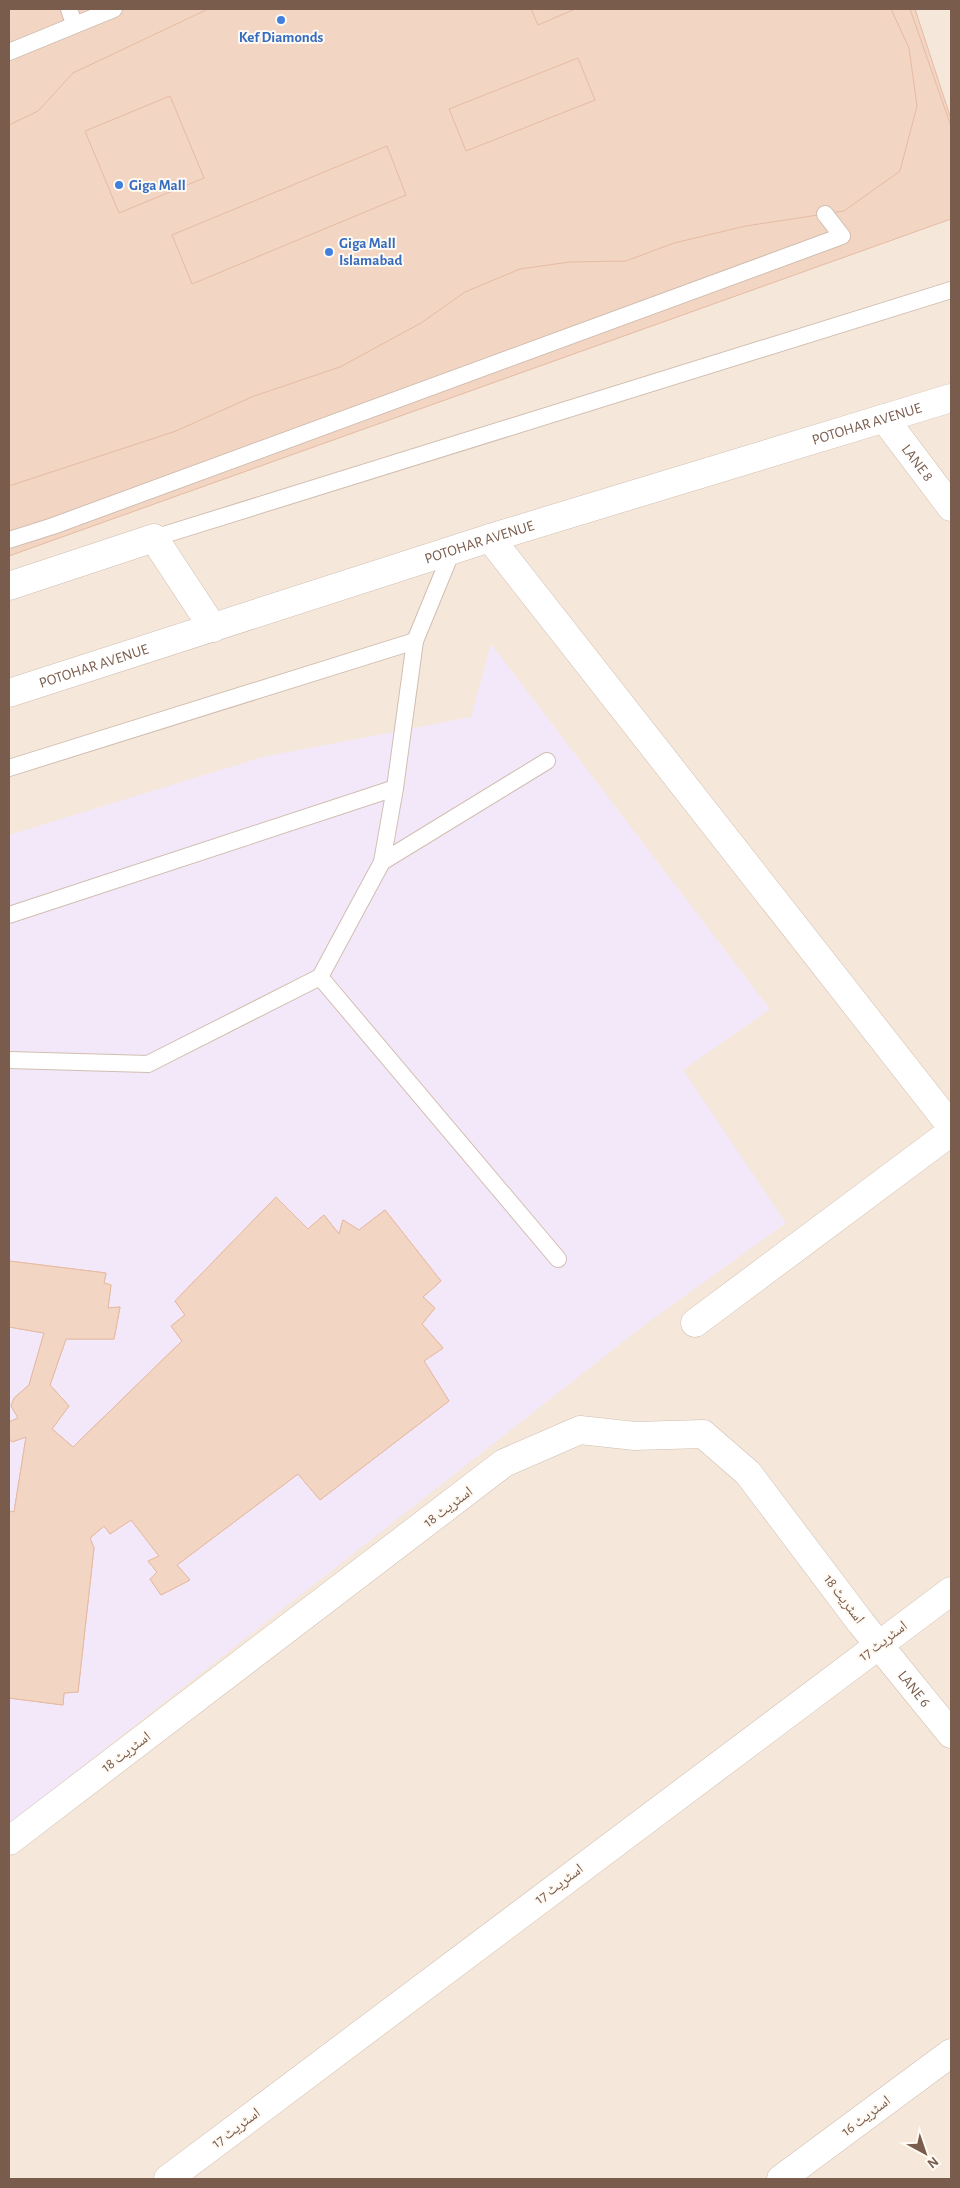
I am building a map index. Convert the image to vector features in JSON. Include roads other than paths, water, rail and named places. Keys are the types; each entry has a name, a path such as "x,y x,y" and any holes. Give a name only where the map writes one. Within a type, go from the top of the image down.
{"street":[{"name":"POTOHAR AVENUE","path":"9,694 490,538 951,398"},
{"name":"LANE 8","path":"884,418 951,507"},
{"path":"9,586 154,538 213,628"},
{"path":"490,538 951,1126"},
{"path":"695,1323 951,1132"},
{"name":"اسٹریٹ 18","path":"9,1841 504,1464 580,1430 635,1436 703,1434 748,1473 879,1644"},
{"name":"اسٹریٹ 17","path":"168,2179 951,1591"},
{"name":"LANE 6","path":"879,1644 951,1734"},
{"name":"اسٹریٹ 16","path":"781,2179 951,2053"}],"lane":[{"path":"9,52 71,16 114,9"},
{"path":"9,540 53,526 842,236 825,214"},
{"path":"154,538 951,290"},
{"path":"9,1060 148,1064 320,977 382,862 395,788 415,641 452,551"},
{"path":"9,768 415,641"},
{"path":"382,862 547,761"},
{"path":"9,915 395,788"},
{"path":"320,977 558,1259"}],"place":[{"name":"Kef Diamonds","path":"281,20"},
{"name":"Giga Mall","path":"119,185"},
{"name":"Giga Mall Islamabad","path":"329,252"}]}
